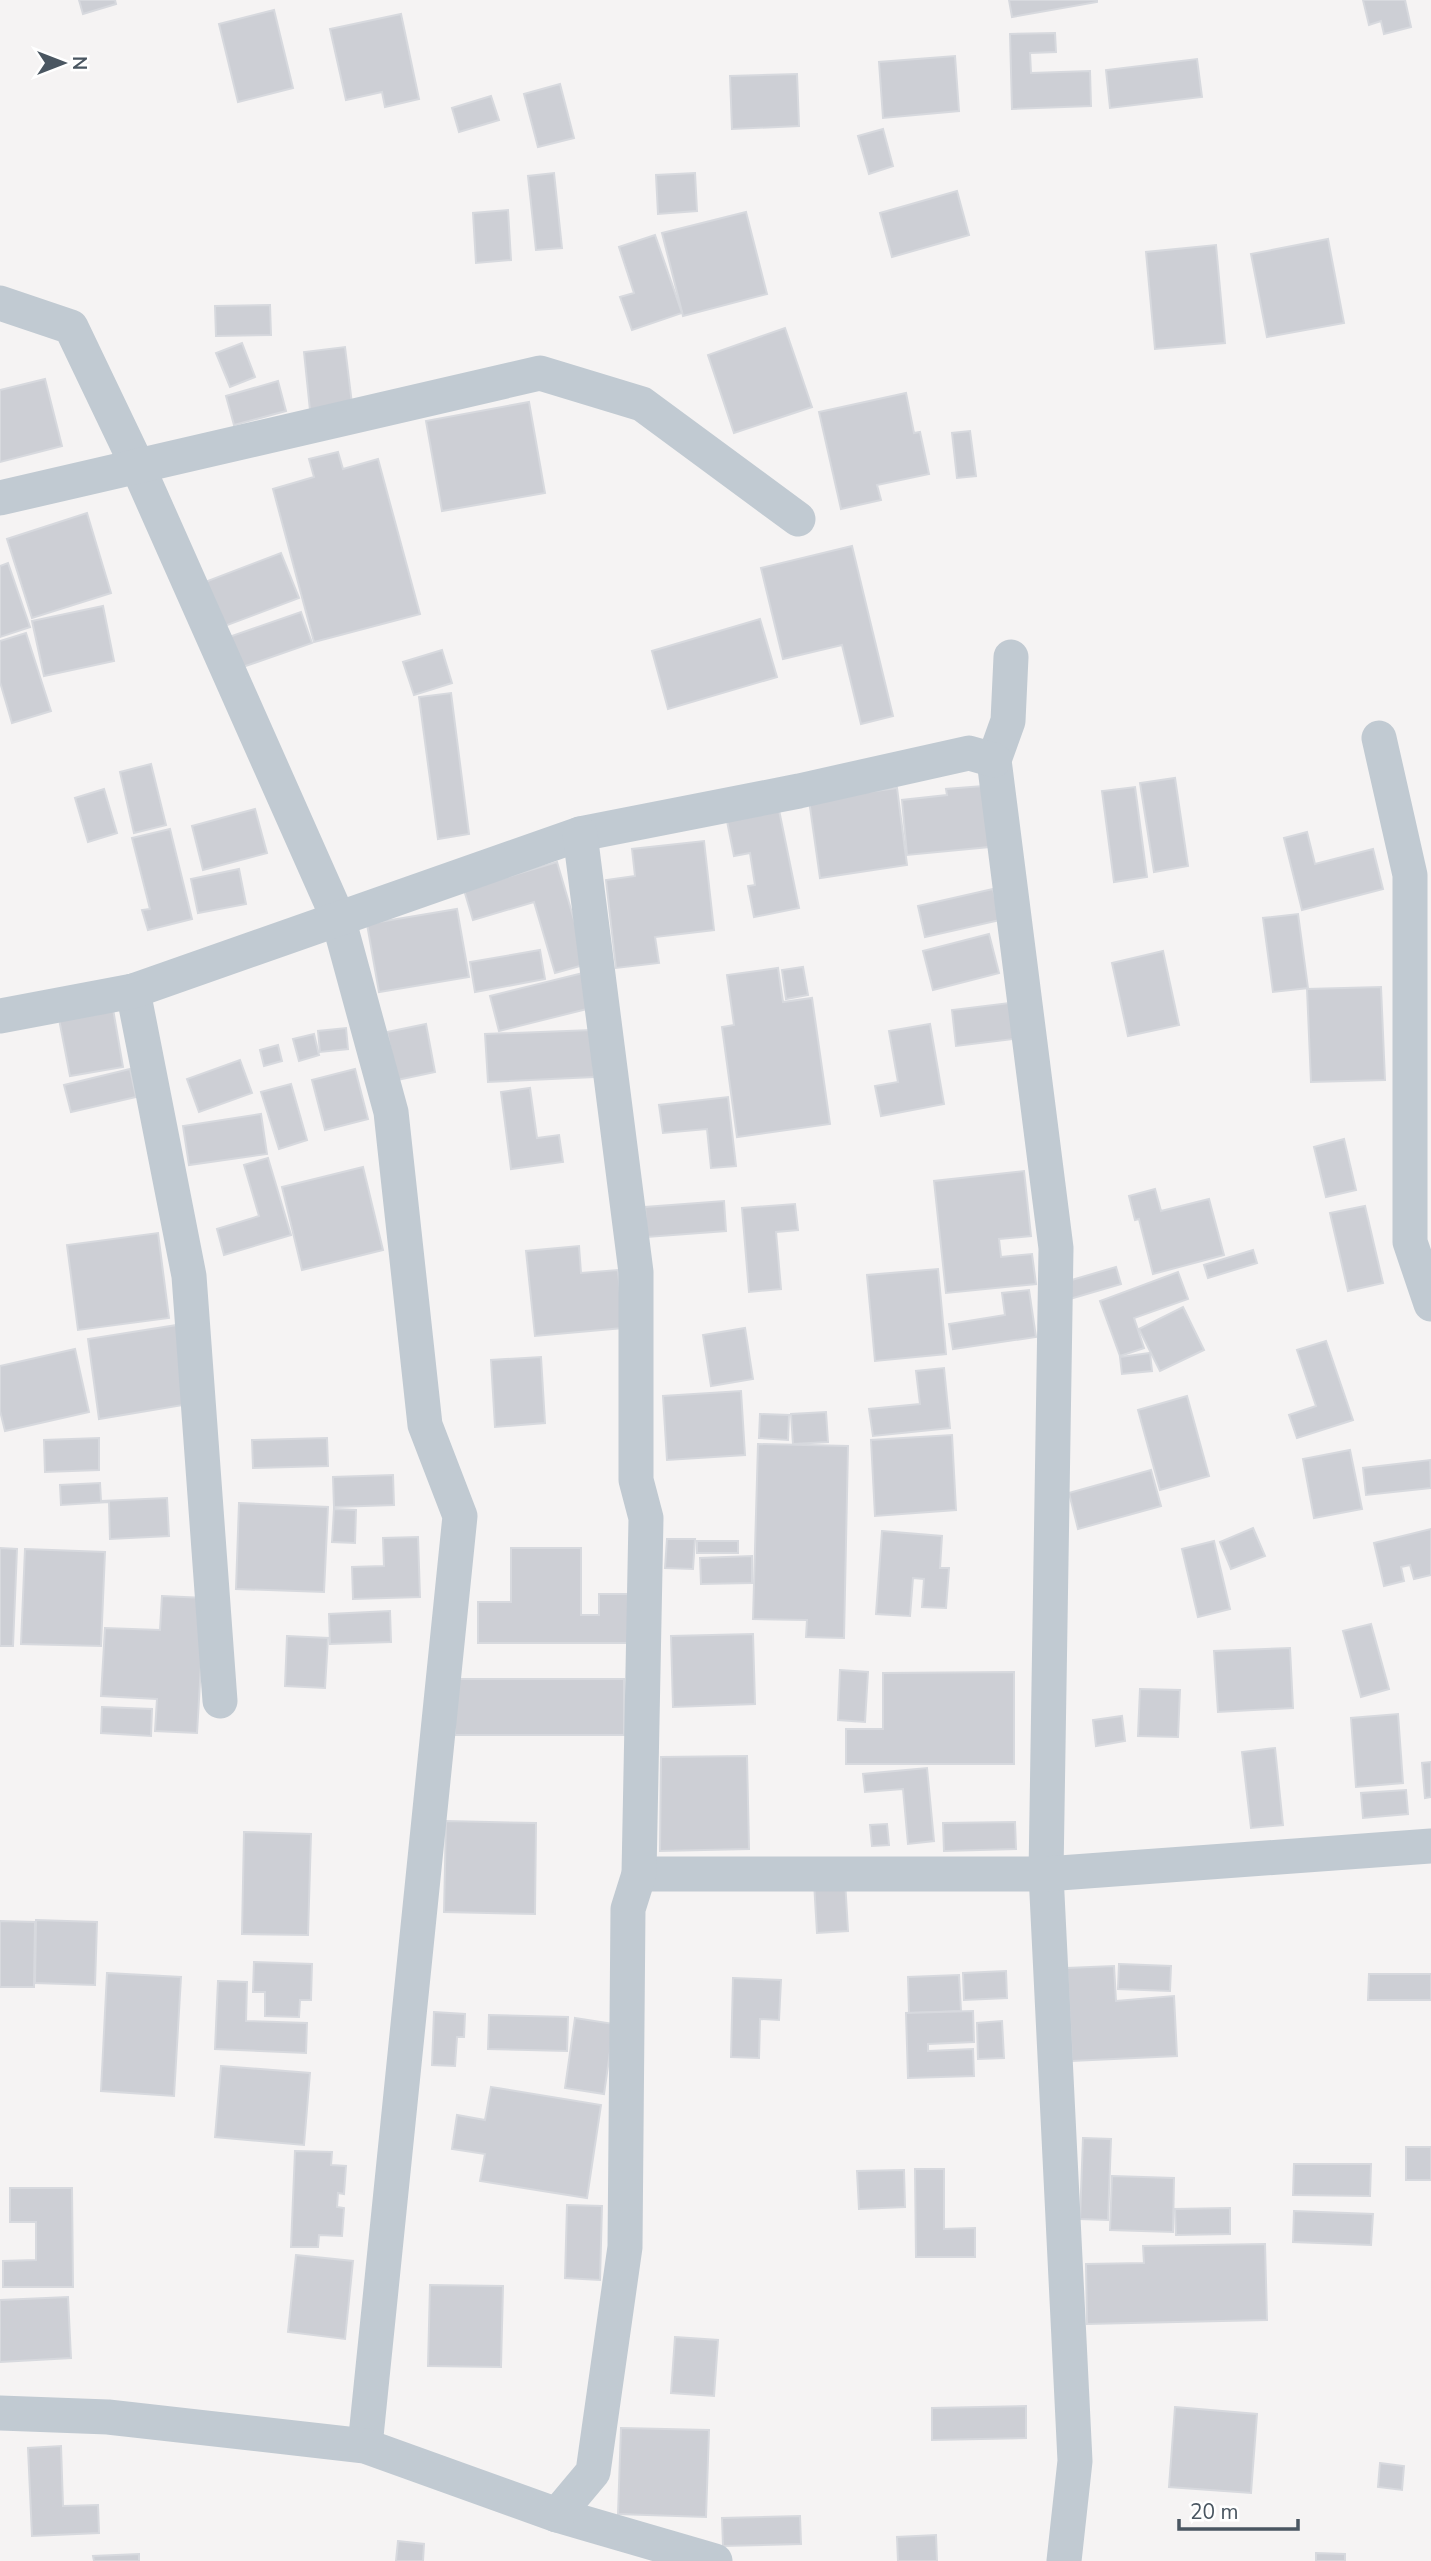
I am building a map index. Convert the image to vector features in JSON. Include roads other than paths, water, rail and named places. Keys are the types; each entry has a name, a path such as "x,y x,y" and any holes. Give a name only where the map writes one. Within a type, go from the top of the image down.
{"street":[{"path":"0,303 71,327 137,465 338,918 391,1112 425,1425 460,1516 365,2446"},
{"path":"0,498 540,373 642,404 798,519"},
{"path":"1011,657 1008,721 994,760 1056,1248 1046,1874 1075,2461 1064,2561"},
{"path":"1379,738 1420,875 1410,1242 1431,1304"},
{"path":"0,1016 133,990 580,834 799,791 969,752 994,760"},
{"path":"558,2515 593,2472 625,2247 628,1909 639,1874 646,1518 636,1480 636,1272 580,834"},
{"path":"133,990 189,1276 220,1701"},
{"path":"639,1874 1046,1874 1431,1846"},
{"path":"0,2413 108,2417 365,2446 558,2515 715,2561"}]}
